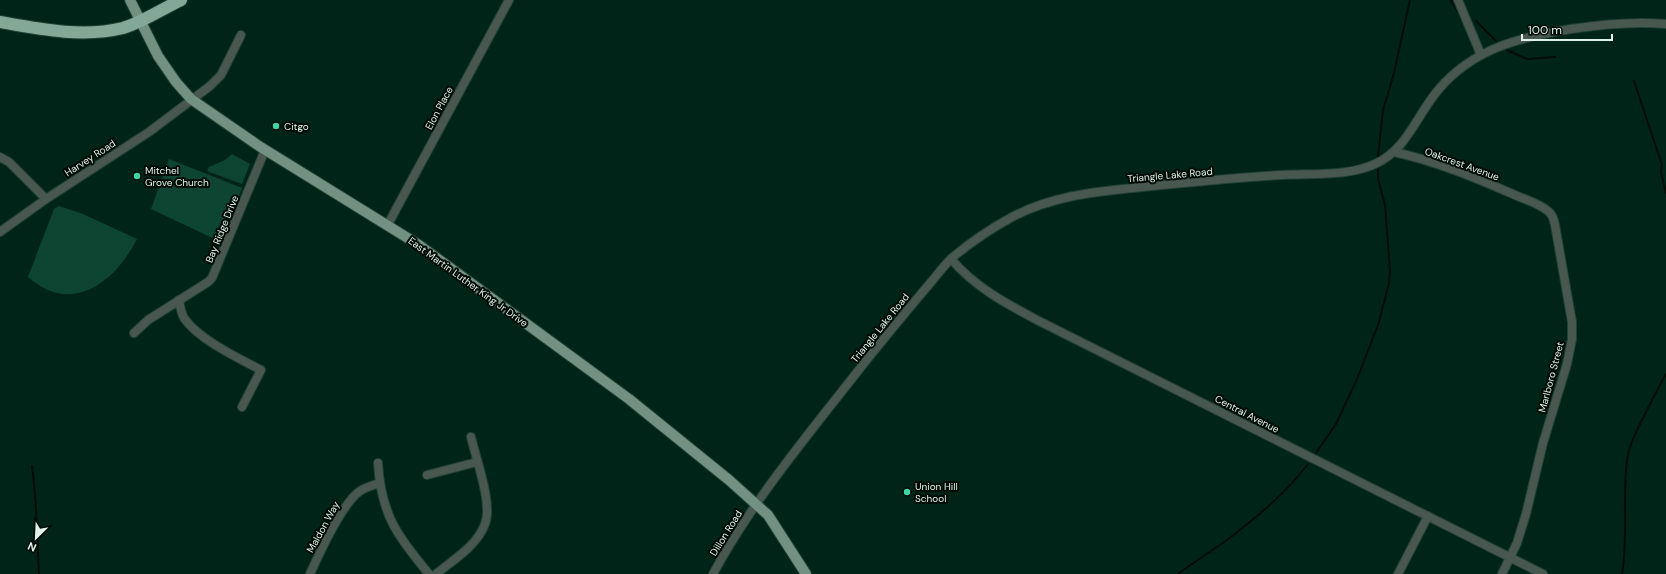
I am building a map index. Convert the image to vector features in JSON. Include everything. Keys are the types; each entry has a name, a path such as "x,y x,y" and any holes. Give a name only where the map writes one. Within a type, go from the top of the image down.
{"highway":[{"path":"0,22 49,29 94,32 122,28 141,21 181,0"}],"main road":[{"name":"East Martin Luther King Jr Drive","path":"130,0 158,56 176,82 191,99 265,150 419,245 629,399 757,504 768,515 806,574"}],"street":[{"name":"Elon Place","path":"387,226 508,0"},
{"path":"1458,0 1481,55"},
{"name":"Triangle Lake Road","path":"757,504 885,337 951,259 989,231 1014,216 1044,203 1085,193 1275,175 1360,170 1376,164 1394,152 1409,134 1437,90 1450,77 1481,55 1504,44 1524,37 1544,33 1625,22 1666,24"},
{"name":"Harvey Road","path":"0,232 46,199 149,132 210,86 221,75 241,35"},
{"name":"Bay Ridge Drive","path":"134,333 148,320 212,278 265,150"},
{"name":"Oakcrest Avenue","path":"1394,152 1463,173 1522,198"},
{"path":"0,157 9,162 46,199"},
{"name":"Marlboro Street","path":"1502,574 1517,543 1526,514 1543,444 1567,364 1572,339 1572,322 1553,217 1545,209 1522,198"},
{"name":"Central Avenue","path":"951,259 964,274 983,288 1037,320 1543,574"},
{"path":"179,300 182,316 190,327 219,347 261,370 242,407"},
{"path":"436,574 472,544 482,532 486,524 487,506 471,437"},
{"path":"427,475 477,462"},
{"path":"378,463 380,483 387,511 394,528 429,574"},
{"name":"Maldon Way","path":"310,574 325,543 353,497 360,491 380,483"},
{"name":"Dillon Road","path":"713,574 732,540 757,504"},
{"path":"1398,574 1428,516"}],"green space":[{"path":"232,154 250,164 242,184 207,171 209,167 225,160"},
{"path":"169,159 242,188 221,242 151,209"},
{"path":"59,206 83,214 137,239 128,255 117,269 91,289 76,293 60,294 44,288 28,277 54,209"}],"waterway":[{"path":"1378,157 1383,110 1394,73 1410,0"},
{"path":"1451,0 1461,17"},
{"path":"1476,21 1496,41"},
{"path":"1507,50 1527,59 1555,57"},
{"path":"1634,81 1662,165 1661,172 1666,193"},
{"path":"1316,453 1336,424 1357,379 1378,325 1389,283 1390,271 1385,205 1378,179 1378,169"},
{"path":"1622,574 1625,544 1625,484 1628,454 1638,428 1666,374"},
{"path":"1178,574 1225,542 1262,512 1291,485 1308,464"},
{"path":"32,466 36,506 39,574"}],"place":[{"name":"Citgo","path":"276,126"},
{"name":"Mitchel Grove Church","path":"137,176"},
{"name":"Union Hill School","path":"907,492"}]}
